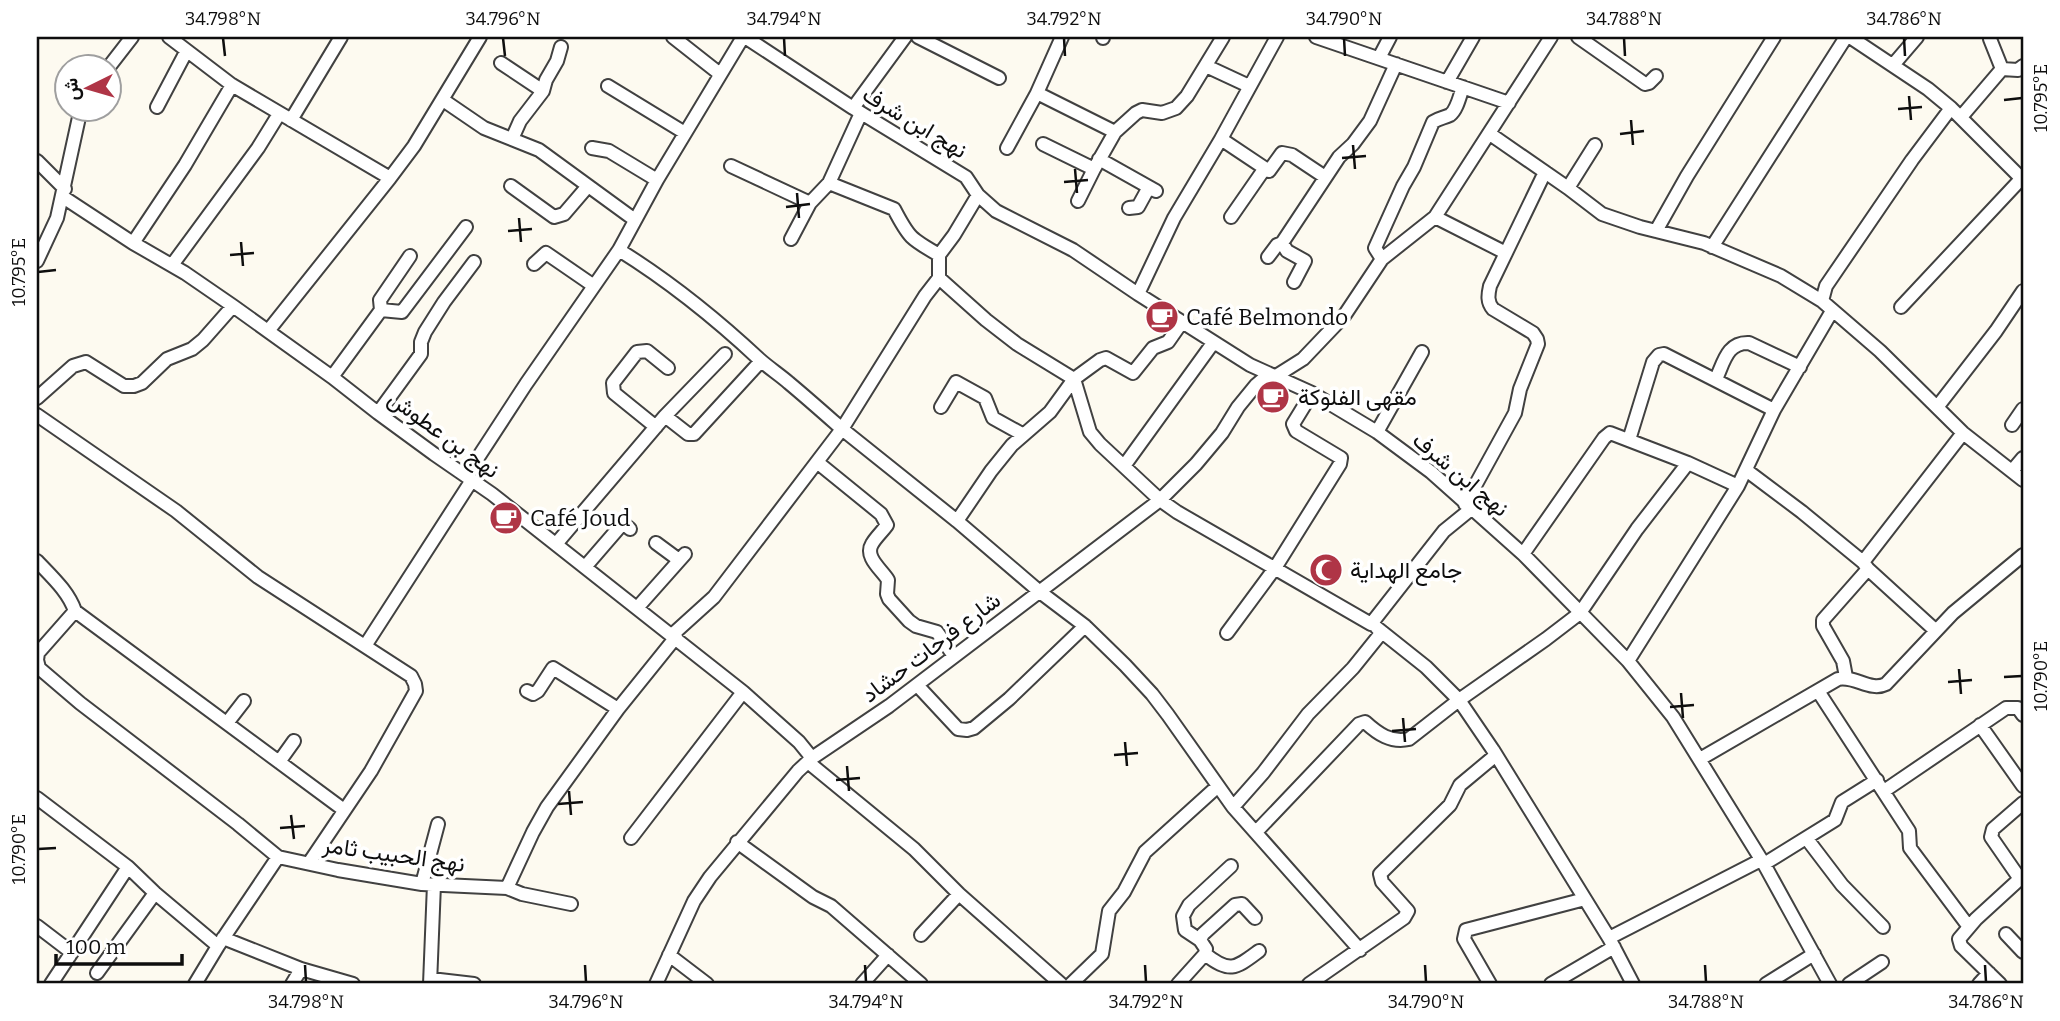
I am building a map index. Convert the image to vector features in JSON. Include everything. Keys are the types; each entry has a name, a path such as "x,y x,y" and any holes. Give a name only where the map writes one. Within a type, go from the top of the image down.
{"street":[{"path":"120,52 132,37"},
{"path":"169,37 232,85 390,178"},
{"path":"172,265 258,148 285,117 341,37"},
{"path":"268,331 414,146 480,37"},
{"path":"673,37 720,74"},
{"path":"365,646 526,384 619,250 657,180 744,37"},
{"name":"نهج ابن شرف","path":"744,37 760,41 857,111 966,177 978,195 996,211 1073,250 1250,365 1312,393 1377,432 1431,472 1522,554 1580,612 1628,661 1674,717 1762,862 1830,984"},
{"path":"791,239 810,203 829,183 857,111 905,37"},
{"path":"918,37 999,78"},
{"path":"1007,148 1037,93 1062,37"},
{"path":"1078,201 1115,132 1142,110 1162,113 1176,108 1187,96 1223,37"},
{"path":"1138,294 1174,219 1277,37"},
{"path":"1316,37 1509,103"},
{"path":"1379,58 1390,37"},
{"path":"1447,82 1473,37"},
{"path":"1578,37 1645,84 1656,76"},
{"path":"1656,231 1774,37"},
{"path":"1893,65 1917,37"},
{"path":"1463,87 1453,113 1433,122 1375,248 1382,259 1436,217 1490,134 1547,38"},
{"path":"1712,247 1854,38 1956,113 2022,180 1901,307"},
{"path":"1990,39 2001,69"},
{"path":"512,139 520,121 543,91 561,47"},
{"path":"157,107 186,51"},
{"path":"501,63 543,91"},
{"path":"1268,257 1277,244 1282,243 1339,157 1353,144 1370,121 1396,64"},
{"path":"1206,66 1249,86"},
{"path":"1822,301 1826,286 1912,159 2001,69 2018,70 2023,66"},
{"path":"133,243 185,165 232,85"},
{"path":"608,86 685,133"},
{"path":"1037,93 1115,132"},
{"path":"443,100 484,128 539,150 635,220"},
{"path":"37,261 53,230 64,193 78,122"},
{"path":"1490,134 1602,214 1712,247 1781,275 1822,301 1880,351 1963,433 2023,480"},
{"path":"1221,139 1269,171 1282,153 1292,155 1325,177"},
{"path":"1043,144 1153,189 1138,207 1129,208"},
{"path":"1568,188 1595,145"},
{"path":"592,148 609,151 657,180"},
{"name":"نهج بن عطوش","path":"37,161 64,193 133,243 172,265 233,306 332,377 469,478 674,636 799,742 810,760 914,849 959,894 1061,984"},
{"path":"731,166 810,203"},
{"path":"1231,217 1265,168"},
{"path":"1371,624 1444,531 1468,507 1515,413 1520,389 1538,344 1537,339 1533,333 1490,305 1488,297 1490,286 1545,172"},
{"path":"829,183 894,209 907,234 939,255"},
{"path":"511,186 555,217 564,214 588,186"},
{"path":"507,888 547,807 618,709 674,636 714,597 842,429 939,278 939,255 978,195"},
{"path":"1436,217 1506,253"},
{"path":"381,310 402,313 466,227"},
{"path":"1282,243 1287,251 1305,261 1294,282"},
{"path":"619,250 695,302 842,429 1040,592 1085,625 1152,694 1233,807 1360,950"},
{"path":"534,264 545,253 594,286"},
{"path":"332,377 381,310 380,300 410,257"},
{"name":"شارع فرحات حشاد","path":"656,984 694,901 709,877 810,760 918,685 1160,500 1223,433 1238,407 1250,393 1273,375 1303,359 1344,316 1382,259"},
{"path":"378,413 421,354 421,342 425,332 474,261"},
{"path":"939,278 1017,344 1074,379 1090,432 1160,500 1371,624 1426,667 1459,700 1612,943 1633,984"},
{"path":"1938,406 2023,291"},
{"path":"37,398 73,366 86,362 124,386 142,383 167,359 191,349 203,340 233,306"},
{"path":"1628,661 1738,486 1774,410 1832,311"},
{"path":"957,521 991,471 1022,434 1050,412 1074,379 1107,358 1133,373 1153,348 1168,342 1182,322"},
{"path":"1716,379 1731,347 1741,342 1749,343 1800,368"},
{"path":"1124,466 1213,343"},
{"path":"656,427 614,393 613,383 638,352 647,351 668,368"},
{"path":"1377,432 1422,352"},
{"path":"556,544 665,416 725,354"},
{"path":"1629,440 1653,362 1659,355 1664,354 1774,410"},
{"path":"665,416 688,435 694,434 761,361"},
{"path":"941,407 956,382 985,398 993,418 1022,434"},
{"path":"1227,632 1275,568 1340,464 1341,458 1296,431 1293,424 1312,393"},
{"path":"2012,425 2023,409"},
{"path":"37,415 116,468 258,577 411,676 415,691 371,771 309,863"},
{"path":"1522,554 1610,433 1688,463 1738,486"},
{"path":"1846,677 1843,661 1823,626 1823,620 1963,433"},
{"path":"2012,471 2023,458"},
{"path":"817,462 884,519 887,525 869,551 888,580 889,599 916,626 937,632 954,656"},
{"path":"1256,832 1359,724 1365,722 1389,739 1409,739 1580,612 1637,529 1688,463"},
{"path":"1746,470 1802,512 1865,565 1936,631"},
{"path":"585,567 623,523 630,529"},
{"path":"637,608 682,557 656,544"},
{"path":"1700,759 1846,677 1870,686 1881,687 1886,684 1954,613 2023,555"},
{"path":"37,561 60,585 75,611 344,810"},
{"path":"75,611 38,653 40,667 79,703 238,824 278,858 220,942 195,984"},
{"path":"918,685 958,729 974,728 1009,699 1085,625"},
{"path":"1233,807 1308,714 1353,668 1382,632"},
{"path":"527,691 533,694 538,691 553,668 618,709"},
{"path":"1818,691 1909,831 1909,848 1969,927"},
{"path":"631,838 743,692"},
{"path":"227,723 244,701"},
{"path":"1884,792 2006,708 2018,708 2023,715"},
{"path":"1980,725 2023,786"},
{"path":"279,762 294,741"},
{"path":"1309,984 1404,918 1408,911 1382,882 1380,874 1450,805 1460,785 1496,755"},
{"path":"1551,984 1612,943 1807,839 1835,820 1842,802 1877,780"},
{"path":"1070,984 1102,954 1109,911 1124,892 1145,852 1218,786"},
{"path":"37,798 220,942 353,984"},
{"path":"2000,984 1959,943 1969,927 2022,877 1991,837 1993,829 2023,803"},
{"path":"438,824 428,884 430,981 474,984"},
{"path":"1807,839 1842,886 1882,927"},
{"path":"737,842 813,897 831,906 921,984"},
{"name":"نهج الحبيب ثامر","path":"278,858 428,884 507,888 522,894 571,904"},
{"path":"1231,866 1189,905 1184,916 1185,930 1200,940 1206,954 1220,965 1239,966 1259,951"},
{"path":"51,984 128,867"},
{"path":"97,973 155,893"},
{"path":"921,935 959,894"},
{"path":"1490,984 1464,939 1466,930 1584,899"},
{"path":"1200,940 1203,934 1235,905 1242,904 1255,918"},
{"path":"37,926 71,952"},
{"path":"2007,934 2023,952"},
{"path":"1178,984 1206,954"},
{"path":"1766,984 1814,954"},
{"path":"669,955 707,984"},
{"path":"862,984 888,955"},
{"path":"1849,984 1882,962"},
{"path":"292,984 302,969"},
{"path":"1979,984 1989,973"}],"place":[{"name":"Café Belmondo","path":"1162,317"},
{"name":"مقهى الفلوكة","path":"1273,397"},
{"name":"Café Joud","path":"506,518"},
{"name":"جامع الهداية","path":"1326,570"}]}
